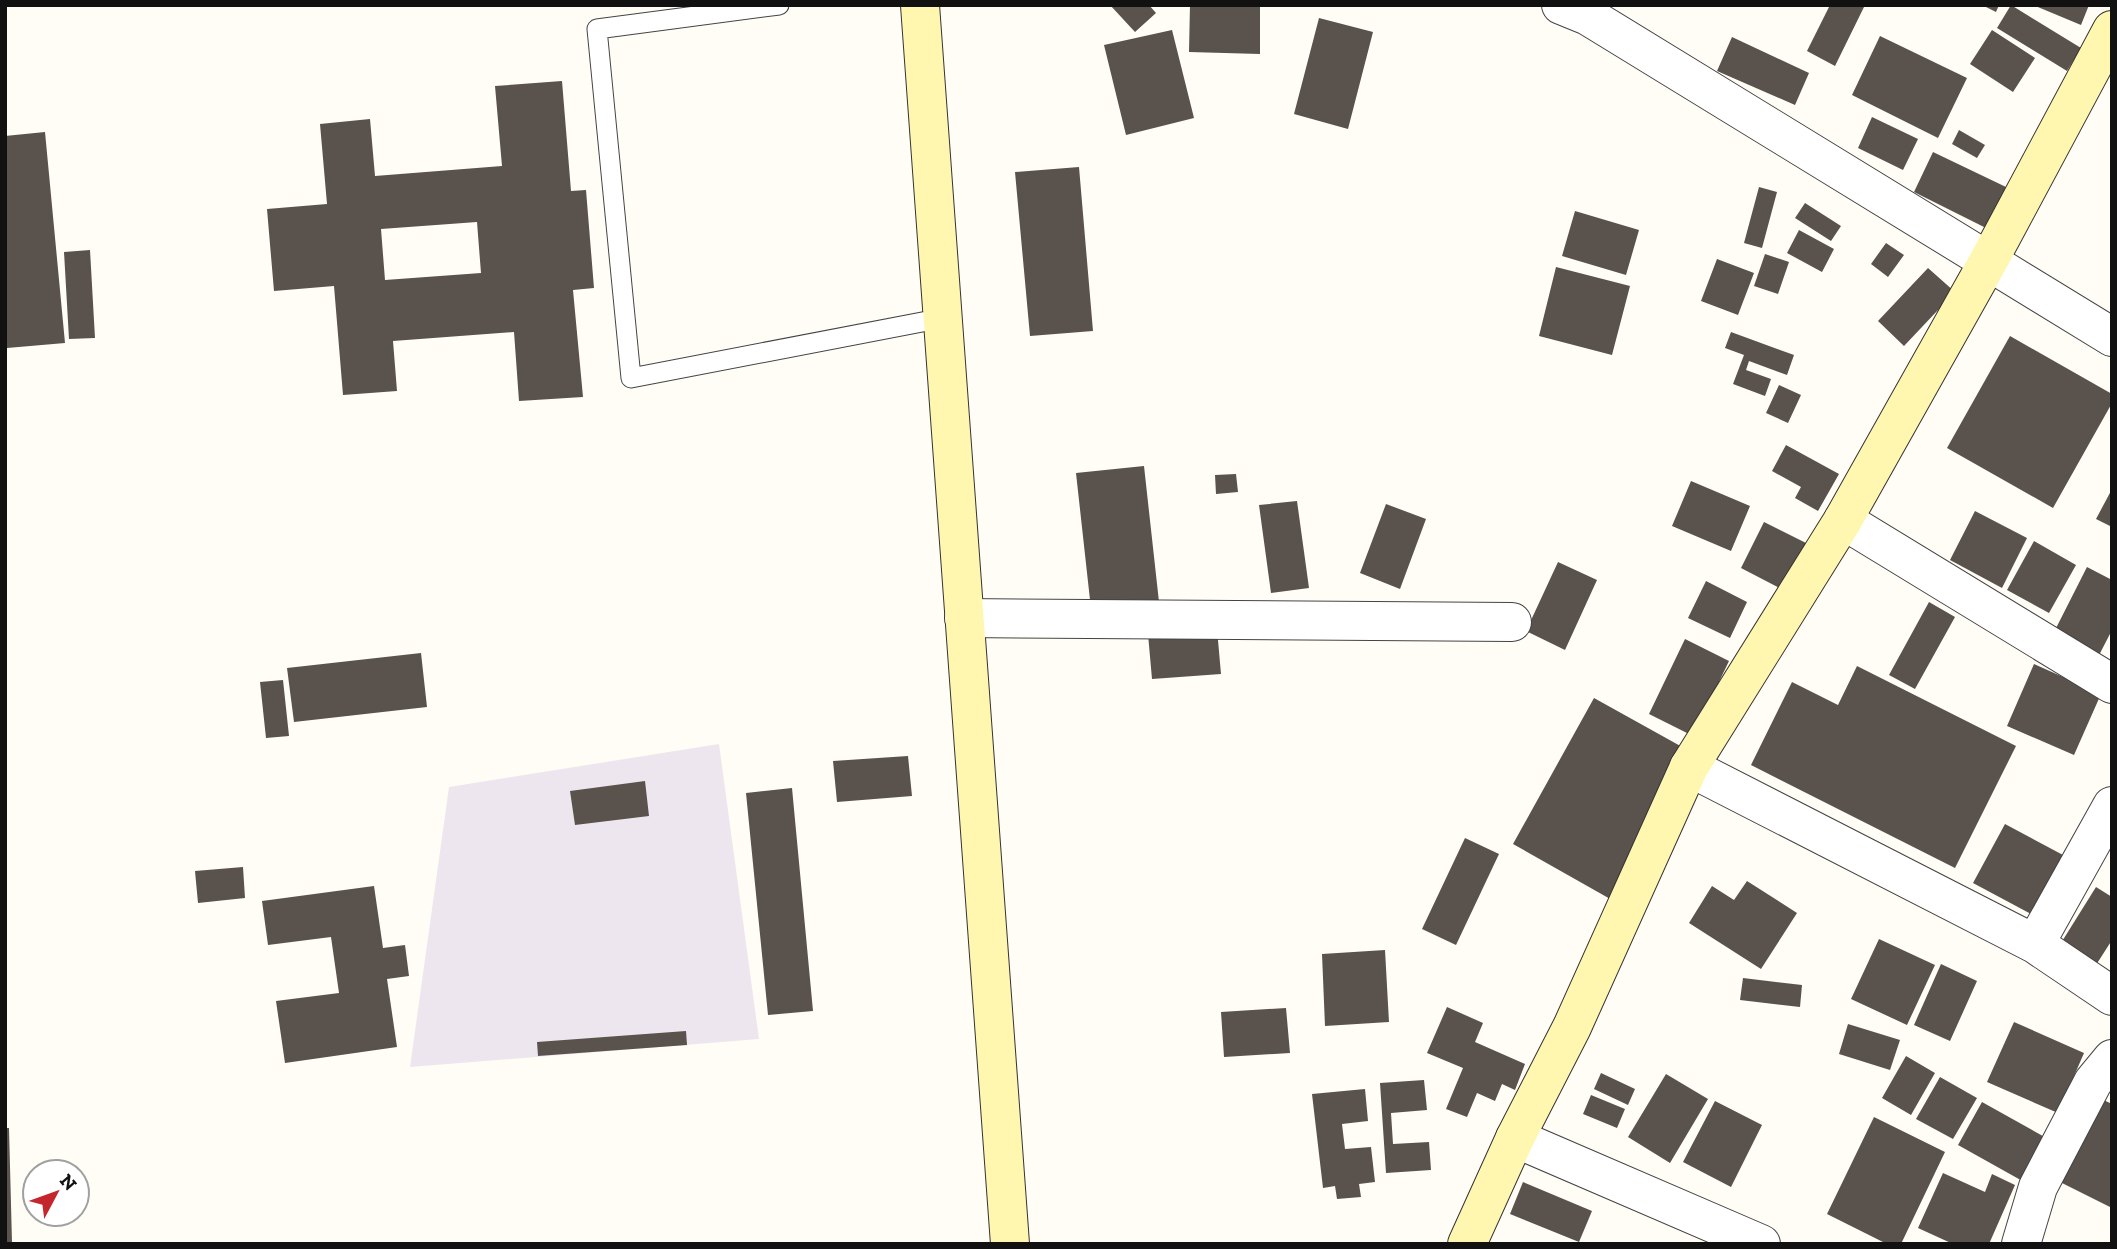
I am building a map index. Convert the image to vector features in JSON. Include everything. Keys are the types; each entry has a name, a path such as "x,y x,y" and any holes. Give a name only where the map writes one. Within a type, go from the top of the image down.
{"street":[{"path":"920,5 1010,1244"},
{"path":"1561,5 1588,16 2112,337"},
{"path":"1468,1244 1515,1138 1572,1027 1689,766 1843,520 1989,260 2112,30"},
{"path":"1843,520 2112,684"},
{"path":"964,618 1512,622"},
{"path":"1689,766 2035,944 2112,996"},
{"path":"2035,944 2112,806"},
{"path":"2021,1244 2038,1187 2093,1082 2112,1059"},
{"path":"1515,1138 1761,1244"}],"lane":[{"path":"779,5 597,29 631,378 943,318"}],"shaded area":[{"path":"719,744 759,1039 410,1067 449,787"}],"building":[{"path":"1110,5 1149,5 1156,13 1135,32"},
{"path":"1190,5 1260,5 1260,54 1189,52"},
{"path":"1830,5 1865,5 1835,66 1807,51"},
{"path":"1982,5 1999,5 1996,12"},
{"path":"2011,5 2081,48 2067,71 1997,28"},
{"path":"2033,5 2089,5 2081,25"},
{"path":"1319,18 1373,32 1348,129 1294,114"},
{"path":"1172,30 1194,118 1126,135 1104,45"},
{"path":"1992,30 2035,58 2013,92 1970,64"},
{"path":"1880,36 1967,78 1938,138 1852,95"},
{"path":"1732,37 1809,73 1795,105 1717,71"},
{"path":"562,81 571,191 586,190 594,288 573,290 583,397 519,401 514,332 393,341 397,391 343,395 334,286 274,291 267,209 327,204 320,124 370,119 375,176 502,166 495,86","holes":["477,222 481,273 385,280 381,229"]},
{"path":"1872,117 1918,139 1903,170 1858,148"},
{"path":"1959,130 1985,145 1977,158 1952,144"},
{"path":"45,132 65,343 7,348 5,136"},
{"path":"1933,152 2006,187 1986,228 1914,192"},
{"path":"1079,167 1093,331 1030,336 1015,172"},
{"path":"1759,187 1777,192 1762,248 1744,243"},
{"path":"1805,203 1841,226 1831,241 1795,218"},
{"path":"1575,211 1639,230 1626,275 1562,256"},
{"path":"1799,230 1834,249 1822,272 1787,253"},
{"path":"1886,243 1904,255 1888,277 1871,264"},
{"path":"90,250 95,338 69,339 64,252"},
{"path":"1765,254 1789,262 1778,294 1754,286"},
{"path":"1717,259 1754,273 1738,315 1701,301"},
{"path":"1556,267 1630,286 1612,355 1539,336"},
{"path":"1928,268 1955,292 1904,346 1878,321"},
{"path":"1731,332 1794,355 1787,375 1749,361 1746,370 1771,379 1765,396 1733,384 1744,355 1725,348"},
{"path":"2010,336 2112,394 2112,403 2053,508 1947,448"},
{"path":"1779,385 1801,395 1788,423 1766,413"},
{"path":"1786,445 1839,474 1818,511 1795,498 1801,487 1772,471"},
{"path":"1144,466 1160,611 1092,618 1076,473"},
{"path":"1236,474 1238,492 1216,494 1215,475"},
{"path":"1691,481 1750,506 1731,551 1672,526"},
{"path":"2112,489 2112,527 2096,519"},
{"path":"1297,501 1309,588 1271,593 1259,505"},
{"path":"1386,504 1426,519 1400,589 1360,573"},
{"path":"1975,511 2027,538 2002,588 1950,560"},
{"path":"1764,522 1812,546 1789,593 1741,568"},
{"path":"2034,541 2076,565 2049,613 2007,590"},
{"path":"1558,562 1597,580 1565,650 1526,631"},
{"path":"2087,567 2112,580 2112,630 2096,661 2051,638"},
{"path":"1706,581 1747,602 1730,638 1688,618"},
{"path":"1929,602 1955,617 1915,689 1889,675"},
{"path":"1217,629 1221,674 1152,679 1148,634"},
{"path":"1685,639 1729,661 1693,736 1649,714"},
{"path":"421,653 427,707 294,722 287,668"},
{"path":"2034,664 2101,694 2074,755 2007,726"},
{"path":"1857,666 2016,746 1955,868 1751,765 1792,682 1838,705"},
{"path":"283,680 289,736 266,738 260,682"},
{"path":"1594,698 1693,753 1612,900 1513,844"},
{"path":"908,756 912,796 837,802 833,761"},
{"path":"645,781 649,816 575,825 570,791"},
{"path":"792,788 813,1011 768,1015 746,793"},
{"path":"2005,824 2063,855 2031,914 1973,883"},
{"path":"1465,838 1499,854 1456,945 1422,929"},
{"path":"243,867 245,898 198,903 195,871"},
{"path":"1747,881 1797,913 1761,969 1689,923 1712,886 1734,900"},
{"path":"374,886 383,948 405,945 409,976 387,979 397,1047 285,1063 276,1001 339,993 331,937 268,945 262,901"},
{"path":"2096,887 2112,897 2112,940 2096,965 2061,943"},
{"path":"1879,939 1935,965 1907,1025 1851,999"},
{"path":"1385,950 1389,1022 1325,1026 1322,954"},
{"path":"1941,964 1977,981 1950,1041 1914,1025"},
{"path":"1743,978 1802,985 1800,1007 1740,1000"},
{"path":"1447,1007 1483,1023 1475,1042 1525,1064 1515,1090 1502,1084 1495,1101 1477,1093 1467,1117 1446,1109 1463,1068 1427,1053"},
{"path":"1286,1008 1290,1053 1224,1057 1221,1012"},
{"path":"2014,1022 2084,1053 2058,1113 1987,1082"},
{"path":"1848,1024 1900,1040 1890,1070 1839,1054"},
{"path":"686,1031 687,1045 538,1056 537,1042"},
{"path":"1906,1056 1935,1073 1911,1115 1882,1098"},
{"path":"1601,1073 1635,1089 1628,1105 1594,1089"},
{"path":"1666,1074 1708,1099 1670,1163 1628,1137"},
{"path":"1940,1077 1977,1098 1953,1139 1916,1119"},
{"path":"1424,1080 1427,1110 1391,1113 1393,1144 1429,1142 1431,1170 1386,1173 1380,1083"},
{"path":"1365,1089 1368,1121 1342,1124 1345,1149 1371,1147 1375,1182 1359,1184 1361,1197 1337,1199 1335,1186 1323,1188 1312,1094"},
{"path":"1591,1095 1625,1109 1617,1128 1583,1114"},
{"path":"2095,1096 2112,1104 2112,1208 2054,1179"},
{"path":"1715,1101 1762,1125 1731,1187 1683,1162"},
{"path":"1982,1102 2050,1140 2026,1183 1958,1145"},
{"path":"1874,1117 1945,1152 1901,1244 1887,1244 1827,1214"},
{"path":"5,1128 9,1128 12,1243 5,1243"},
{"path":"1943,1173 1985,1192 1992,1174 2015,1185 1989,1244 1953,1244 1918,1228"},
{"path":"1523,1182 1592,1211 1579,1242 1510,1214"}]}
